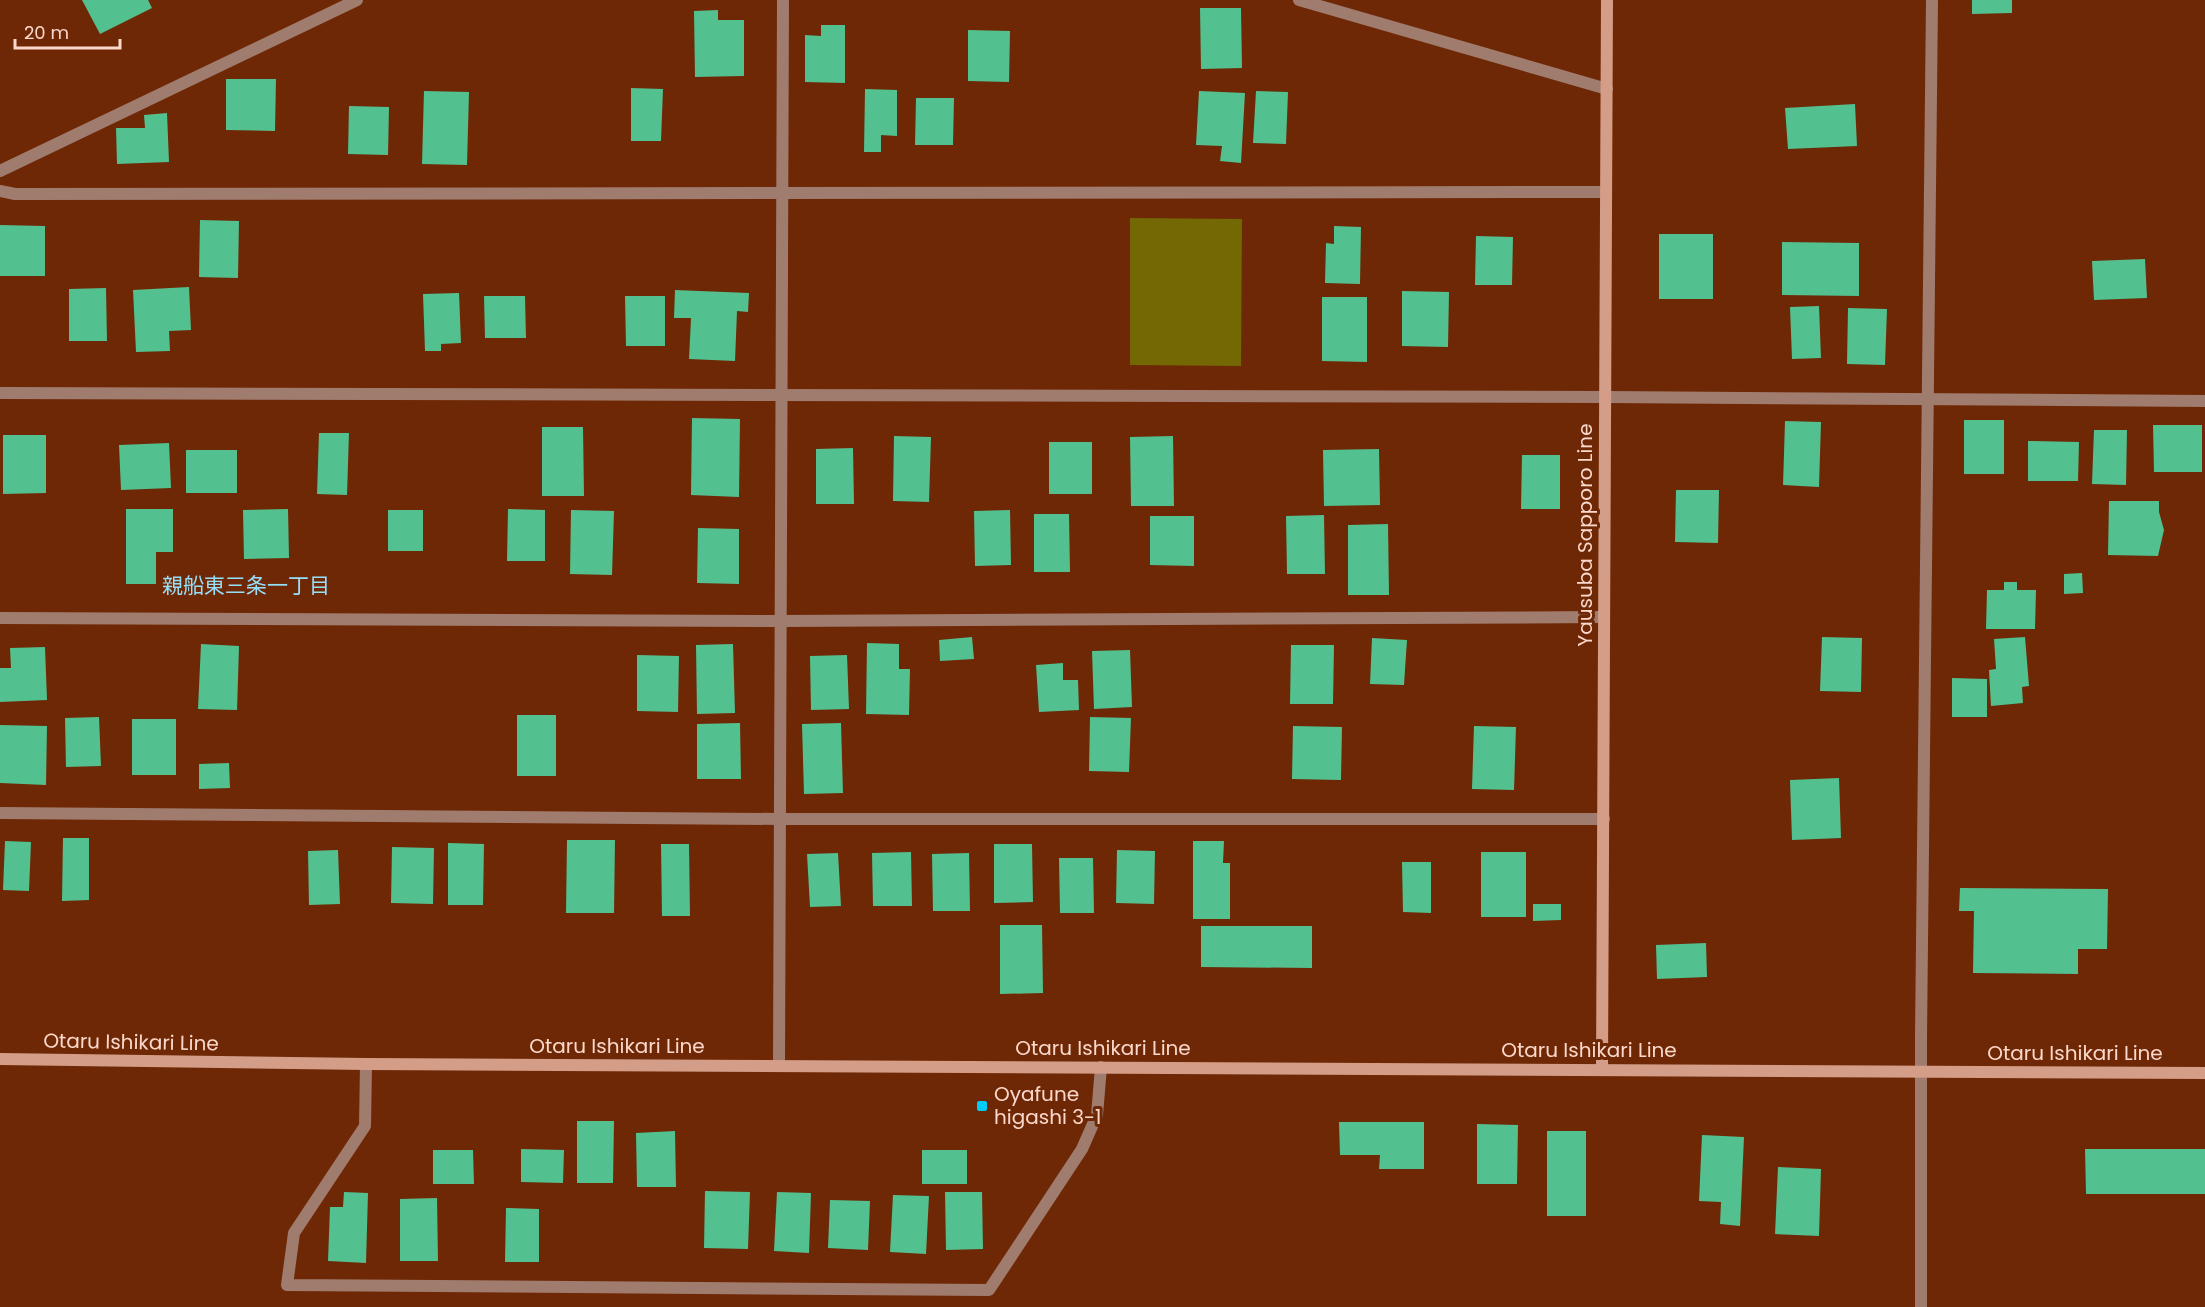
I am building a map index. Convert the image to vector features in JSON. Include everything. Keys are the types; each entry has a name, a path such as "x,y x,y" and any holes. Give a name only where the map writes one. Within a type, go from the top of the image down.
{"main road":[{"name":"Yausuba Sapporo Line","path":"1602,1070 1607,0"},
{"name":"Otaru Ishikari Line","path":"0,1059 366,1064 2205,1073"}],"street":[{"path":"0,171 357,0"},
{"path":"779,1066 783,0"},
{"path":"1299,0 1607,90"},
{"path":"1921,1307 1921,1071 1932,0"},
{"path":"0,191 15,194 1606,192"},
{"path":"0,393 782,394 2205,401"},
{"path":"0,618 781,621 1604,617"},
{"path":"0,813 780,819 1604,819"},
{"path":"366,1064 365,1126 294,1233 287,1284 989,1290 1082,1149 1097,1115 1101,1067"}],"shaded area":[{"path":"1130,218 1242,219 1241,366 1130,365"}],"building":[{"path":"82,0 148,0 152,8 100,34"},
{"path":"1972,0 2012,0 2012,13 1972,14"},
{"path":"1200,8 1241,8 1242,68 1201,69"},
{"path":"718,10 718,20 744,20 744,76 695,77 694,11"},
{"path":"821,25 845,25 845,83 805,82 805,35 821,36"},
{"path":"968,30 1010,31 1009,82 968,81"},
{"path":"226,79 276,79 275,131 226,130"},
{"path":"631,88 663,89 661,141 631,141"},
{"path":"865,89 897,90 897,136 881,135 881,152 864,152"},
{"path":"424,91 469,92 467,165 422,164"},
{"path":"1199,91 1245,93 1241,163 1220,161 1222,146 1196,145"},
{"path":"1256,91 1288,92 1286,144 1253,143"},
{"path":"916,98 954,98 953,145 915,145"},
{"path":"1855,104 1857,146 1788,149 1785,108"},
{"path":"349,106 389,107 388,155 348,154"},
{"path":"167,113 169,162 117,164 116,128 145,128 144,115"},
{"path":"200,220 239,221 238,278 199,277"},
{"path":"0,225 45,226 45,276 0,276"},
{"path":"1334,226 1361,227 1360,284 1325,283 1326,243 1334,244"},
{"path":"1659,234 1713,234 1713,299 1659,299"},
{"path":"1476,236 1513,237 1512,285 1475,285"},
{"path":"1782,242 1859,243 1859,296 1782,295"},
{"path":"2145,259 2147,298 2094,300 2092,261"},
{"path":"189,287 191,330 169,331 170,351 136,352 133,290"},
{"path":"106,288 107,341 69,341 69,289"},
{"path":"675,290 749,293 748,312 737,311 735,361 689,359 691,318 674,318"},
{"path":"1402,291 1449,292 1448,347 1402,346"},
{"path":"459,293 461,343 441,344 441,351 425,351 423,294"},
{"path":"484,296 525,296 526,338 485,338"},
{"path":"625,296 665,296 665,346 626,346"},
{"path":"1322,297 1367,297 1367,362 1322,361"},
{"path":"1819,306 1821,358 1792,359 1790,307"},
{"path":"1848,308 1887,309 1885,365 1847,364"},
{"path":"692,418 740,419 739,497 691,495"},
{"path":"1964,420 2004,420 2004,474 1964,474"},
{"path":"1785,421 1821,422 1819,487 1783,485"},
{"path":"2153,425 2202,425 2202,472 2154,472"},
{"path":"542,427 583,427 584,496 542,496"},
{"path":"2094,430 2127,430 2126,485 2092,484"},
{"path":"319,433 349,433 347,495 317,494"},
{"path":"3,435 46,435 46,493 3,494"},
{"path":"894,436 931,437 929,502 893,501"},
{"path":"1173,436 1174,506 1131,506 1130,437"},
{"path":"2028,441 2079,442 2078,481 2028,481"},
{"path":"1049,442 1092,442 1092,494 1049,494"},
{"path":"169,443 171,488 121,490 119,445"},
{"path":"853,448 854,504 816,504 816,449"},
{"path":"1379,449 1380,505 1324,506 1323,450"},
{"path":"186,450 237,450 237,493 186,493"},
{"path":"1522,455 1560,455 1560,509 1521,509"},
{"path":"1676,490 1719,490 1718,543 1675,542"},
{"path":"2109,501 2159,501 2159,512 2164,530 2158,556 2108,555"},
{"path":"126,509 173,509 173,552 156,552 156,584 126,584"},
{"path":"288,509 289,558 244,559 243,510"},
{"path":"508,509 545,510 545,561 507,561"},
{"path":"388,510 423,510 423,551 388,551"},
{"path":"571,510 614,511 612,575 570,574"},
{"path":"1010,510 1011,565 975,566 974,511"},
{"path":"1034,514 1069,514 1070,572 1034,572"},
{"path":"1324,515 1325,574 1287,574 1286,516"},
{"path":"1150,516 1194,516 1194,566 1150,565"},
{"path":"1388,524 1389,595 1348,595 1348,525"},
{"path":"698,528 739,529 739,584 697,583"},
{"path":"2082,573 2083,593 2064,594 2064,574"},
{"path":"2004,582 2017,582 2017,590 2036,590 2035,629 1986,629 1987,590 2004,590"},
{"path":"972,637 974,659 940,661 939,640"},
{"path":"1822,637 1862,638 1861,692 1820,691"},
{"path":"2025,637 2029,686 2022,687 2023,703 1991,706 1989,670 1996,669 1994,639"},
{"path":"1372,638 1407,640 1404,685 1370,684"},
{"path":"867,643 899,644 899,669 910,669 909,715 866,714"},
{"path":"201,644 239,646 237,710 198,709"},
{"path":"733,644 735,713 697,714 696,645"},
{"path":"1291,645 1334,645 1333,704 1290,704"},
{"path":"45,647 47,700 0,702 0,668 11,668 10,648"},
{"path":"1130,650 1132,707 1094,709 1092,651"},
{"path":"637,655 679,656 678,712 637,711"},
{"path":"847,655 849,709 811,710 810,656"},
{"path":"1063,663 1063,680 1078,680 1079,710 1039,712 1036,665"},
{"path":"1952,678 1987,679 1987,717 1952,717"},
{"path":"517,715 556,715 556,776 517,776"},
{"path":"99,717 101,766 66,767 65,718"},
{"path":"1090,717 1131,718 1129,772 1089,771"},
{"path":"132,719 176,719 176,775 132,775"},
{"path":"740,723 741,779 697,779 697,724"},
{"path":"841,723 843,793 804,794 802,724"},
{"path":"0,725 47,726 46,785 0,783"},
{"path":"1293,726 1342,727 1341,780 1292,779"},
{"path":"1474,726 1516,727 1514,790 1472,789"},
{"path":"229,763 230,788 199,789 199,764"},
{"path":"1839,778 1841,838 1792,840 1790,780"},
{"path":"63,838 89,838 89,900 62,901"},
{"path":"567,840 615,840 614,913 566,913"},
{"path":"5,841 31,842 29,891 3,890"},
{"path":"1193,841 1224,841 1223,863 1230,863 1230,919 1193,919"},
{"path":"448,843 484,844 483,905 448,905"},
{"path":"661,844 689,844 690,916 662,916"},
{"path":"994,844 1032,844 1033,902 994,903"},
{"path":"392,847 434,848 433,904 391,903"},
{"path":"338,850 340,904 309,905 308,851"},
{"path":"1117,850 1155,851 1154,904 1116,903"},
{"path":"911,852 912,906 873,906 872,853"},
{"path":"1481,852 1526,852 1526,917 1481,917"},
{"path":"838,853 841,906 810,907 807,854"},
{"path":"969,853 970,911 933,911 932,854"},
{"path":"1059,858 1093,858 1094,913 1060,913"},
{"path":"1402,862 1431,862 1431,913 1403,912"},
{"path":"1960,888 2108,889 2107,949 2078,949 2078,974 1973,973 1974,911 1959,911"},
{"path":"1533,904 1561,904 1561,920 1533,921"},
{"path":"1000,925 1042,925 1043,993 1000,994"},
{"path":"1201,926 1312,926 1312,968 1201,967"},
{"path":"1706,943 1707,977 1657,979 1656,945"},
{"path":"577,1121 614,1121 613,1183 577,1183"},
{"path":"1339,1122 1424,1122 1424,1169 1379,1169 1380,1155 1340,1155"},
{"path":"1477,1124 1518,1125 1517,1184 1477,1184"},
{"path":"675,1131 676,1187 637,1187 636,1133"},
{"path":"1547,1131 1586,1131 1586,1216 1547,1216"},
{"path":"1702,1135 1744,1137 1740,1226 1720,1224 1721,1202 1699,1201"},
{"path":"521,1149 564,1150 563,1183 521,1182"},
{"path":"2085,1149 2205,1149 2205,1194 2086,1194"},
{"path":"433,1150 473,1150 474,1184 433,1184"},
{"path":"922,1150 967,1150 967,1184 922,1184"},
{"path":"1778,1167 1821,1169 1819,1236 1775,1234"},
{"path":"705,1191 750,1192 748,1249 704,1248"},
{"path":"344,1192 368,1193 366,1263 328,1261 330,1207 343,1207"},
{"path":"777,1192 811,1193 809,1253 774,1251"},
{"path":"945,1192 982,1192 983,1249 946,1250"},
{"path":"893,1195 929,1196 926,1254 890,1252"},
{"path":"437,1198 438,1261 400,1261 400,1199"},
{"path":"830,1200 870,1201 868,1250 828,1248"},
{"path":"506,1208 539,1209 539,1262 505,1262"}],"place":[{"name":"Oyafune higashi 3-1","path":"982,1106"}],"district":[{"name":"親船東三条一丁目","path":"246,585"}]}
